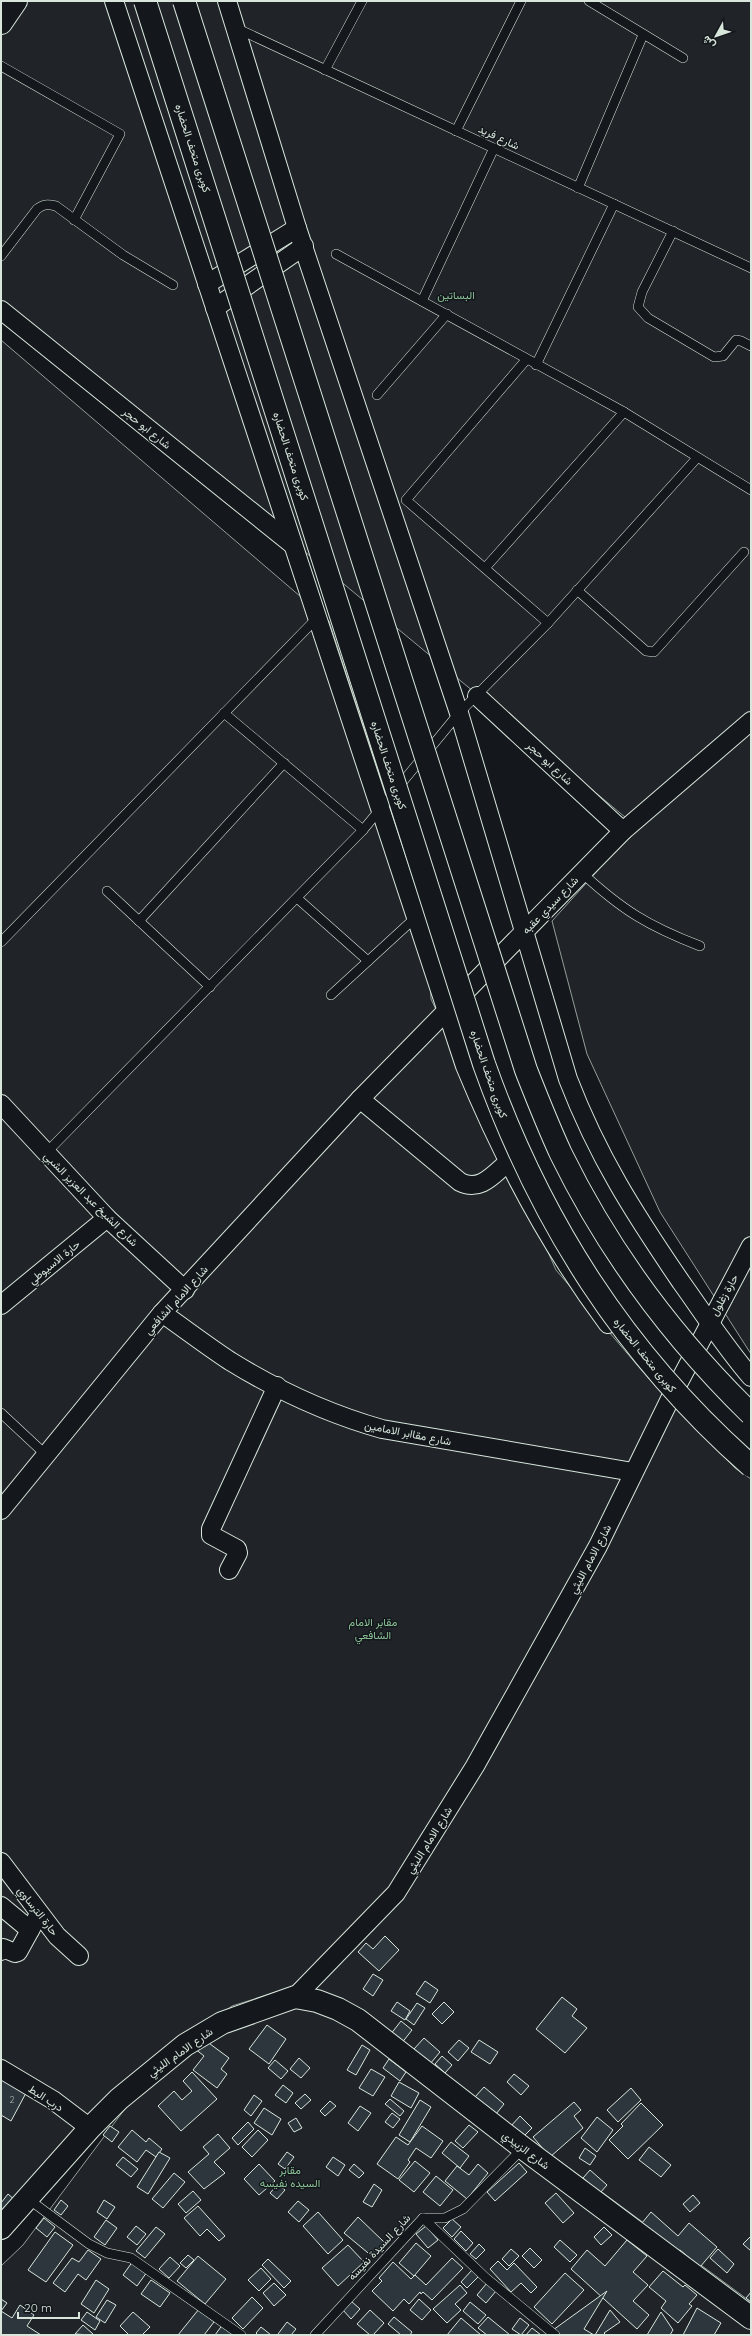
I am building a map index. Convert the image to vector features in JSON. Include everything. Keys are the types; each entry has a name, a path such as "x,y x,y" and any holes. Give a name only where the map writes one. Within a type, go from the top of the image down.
{"main road":[{"path":"1,23 16,1"},
{"name":"كوبرى متحف الحضاره","path":"145,1 484,1064 508,1128 536,1191 558,1231 608,1309 635,1345 690,1409 751,1466"},
{"path":"184,1 505,1007 529,1077 568,1166 604,1233 630,1273 686,1347 751,1414"},
{"name":"شارع الامام الليثي","path":"1,2228 90,2128 119,2098 185,2045 222,2023 295,1997"},
{"name":"شارع الزبيدي","path":"295,1997 317,2001 338,2009 358,2020 523,2148 751,2318"}],"street":[{"path":"114,1 465,1066 507,1163 532,1209 588,1297 645,1371 670,1399 702,1433 751,1478"},
{"path":"227,1 298,228 459,713 523,933 568,1078 584,1122 626,1200 709,1323 732,1355 751,1377"},
{"path":"207,284 298,228"},
{"path":"215,308 304,246"},
{"name":"شارع ابو حجر","path":"3,316 293,545"},
{"name":"شارع ابو حجر","path":"477,696 623,831"},
{"name":"شارع سيدي عقبه","path":"360,1099 446,1009 623,831 751,721"},
{"path":"360,1099 460,1182 467,1186 480,1185 507,1163"},
{"name":"شارع الامام الشافعي","path":"1,1510 45,1454 162,1313 185,1290 360,1099"},
{"name":"شارع الشيخ عبد العزيز الشبي","path":"1,1104 107,1218 185,1290"},
{"name":"حارة الاسيوطي","path":"1,1305 107,1218"},
{"name":"حارة زغلول","path":"709,1323 747,1265 751,1246"},
{"name":"شارع مقاابر الامامين","path":"162,1313 230,1361 314,1405 347,1419 382,1430 633,1472"},
{"name":"شارع الامام الليثي","path":"295,1997 396,1893 475,1766 598,1546 633,1472 709,1323"},
{"path":"229,1570 238,1552 237,1548 211,1535 211,1529 277,1386"},
{"name":"حارة الترساوي","path":"1,1862 56,1936 79,1956"},
{"path":"1,1906 30,1930"},
{"path":"1,1951 3,1948 16,1953 39,1914"},
{"name":"درب البط","path":"1,2070 52,2100 90,2128"}],"lane":[{"path":"324,70 362,1"},
{"path":"456,131 522,1"},
{"path":"589,1 683,58"},
{"name":"شارع فريد","path":"236,28 751,268"},
{"path":"578,188 643,34"},
{"path":"1,66 120,134 74,220"},
{"path":"422,301 494,148"},
{"path":"1,256 31,216 44,204 56,206 123,255 173,286"},
{"path":"536,365 614,204"},
{"path":"673,231 642,292 638,307 648,318 714,357 723,356 736,340 741,340 751,346"},
{"path":"336,254 447,314 526,360 624,412 696,458 751,490"},
{"path":"378,395 447,314"},
{"path":"526,360 406,500 548,623"},
{"path":"485,568 624,412"},
{"path":"46,1153 364,830 381,811 459,713 548,623 696,458"},
{"path":"578,590 646,651 651,653 658,650 744,552"},
{"path":"1,942 317,618"},
{"path":"224,713 364,830"},
{"path":"139,921 284,763"},
{"path":"581,872 621,908 668,933 700,946"},
{"path":"108,891 210,987"},
{"path":"297,898 368,961"},
{"path":"331,994 416,917"},
{"path":"1,1413 45,1454"},
{"name":"شارع السيدة نفيسه","path":"315,2335 423,2218 445,2218 463,2209 523,2148"},
{"path":"27,2198 89,2244 107,2253 120,2254 131,2258 241,2335"},
{"path":"423,2218 486,2278 555,2335"}],"green space":[{"name":"البساتين","path":"23,1 751,1 751,1354 660,1212 587,1054 552,921 637,827 1,300 1,31"},
{"name":"مقابر الامام الشافعي","path":"1,340 329,621 429,927 431,999 501,1147 556,1270 650,1380 735,1468 751,1479 751,2302 344,2002 283,1990 232,2006 124,2081 1,2222"},
{"name":"مقابر السيده نفيسه","path":"302,2004 335,2014 390,2053 751,2330 751,2335 1,2335 1,2266 23,2245 136,2094 201,2039"}],"building":[{"path":"385,1936 399,1950 379,1971 358,1952 366,1943 373,1949"},
{"path":"373,1974 383,1980 373,1996 363,1989"},
{"path":"425,1981 438,1990 430,2003 416,1994"},
{"path":"562,1997 577,2009 572,2016 587,2028 565,2053 536,2029"},
{"path":"397,2002 410,2011 405,2020 391,2011"},
{"path":"444,2002 454,2012 442,2024 432,2014"},
{"path":"417,2003 425,2008 414,2025 406,2019"},
{"path":"401,2021 412,2030 401,2044 390,2035"},
{"path":"267,2025 286,2039 269,2064 249,2049"},
{"path":"202,2038 229,2058 221,2069 227,2074 217,2088 193,2070 204,2056 194,2048"},
{"path":"424,2038 440,2052 430,2064 414,2049"},
{"path":"459,2040 469,2048 458,2061 448,2052"},
{"path":"479,2040 498,2052 490,2064 471,2052"},
{"path":"362,2045 370,2050 356,2075 347,2070"},
{"path":"442,2056 452,2065 445,2073 435,2064"},
{"path":"299,2058 310,2068 301,2078 290,2069"},
{"path":"389,2059 406,2072 400,2081 383,2068"},
{"path":"275,2060 288,2071 281,2079 268,2068"},
{"path":"371,2069 385,2077 373,2096 359,2088"},
{"path":"192,2072 217,2099 181,2131 158,2106 174,2091 182,2100 192,2091 183,2081"},
{"path":"514,2074 529,2086 521,2095 507,2082"},
{"path":"1,2079 26,2093 11,2121 1,2115"},
{"path":"399,2082 419,2093 411,2108 391,2096"},
{"path":"283,2085 293,2093 286,2103 275,2095"},
{"path":"484,2087 504,2104 496,2114 475,2097"},
{"path":"631,2088 641,2100 618,2122 607,2110"},
{"path":"305,2094 311,2100 301,2109 295,2103"},
{"path":"254,2095 262,2101 251,2116 244,2110"},
{"path":"390,2099 404,2111 400,2116 385,2104"},
{"path":"420,2100 431,2107 410,2142 399,2135"},
{"path":"330,2101 336,2106 325,2116 320,2111"},
{"path":"574,2102 581,2110 574,2116 583,2128 550,2157 533,2137"},
{"path":"641,2103 663,2125 628,2159 609,2140 623,2126 621,2124"},
{"path":"360,2106 371,2113 358,2131 348,2123"},
{"path":"264,2108 281,2119 272,2135 254,2123"},
{"path":"392,2113 400,2119 393,2128 385,2122"},
{"path":"520,2116 532,2128 523,2137 511,2126"},
{"path":"597,2117 613,2130 597,2152 581,2138"},
{"path":"296,2118 302,2128 294,2132 288,2123"},
{"path":"248,2122 254,2129 238,2145 232,2138"},
{"path":"469,2125 478,2132 463,2148 455,2141"},
{"path":"110,2126 119,2132 112,2142 103,2135"},
{"path":"422,2126 443,2141 431,2158 416,2148 408,2160 410,2162 398,2179 377,2164 396,2137 408,2145"},
{"path":"132,2130 146,2142 149,2138 162,2149 156,2157 146,2150 137,2162 118,2147"},
{"path":"258,2130 268,2140 252,2157 242,2147"},
{"path":"218,2134 230,2148 214,2162 225,2173 204,2189 188,2172 209,2154 203,2147"},
{"path":"451,2142 469,2156 460,2168 442,2153"},
{"path":"649,2147 671,2165 661,2177 639,2160"},
{"path":"585,2148 596,2156 590,2165 579,2158"},
{"path":"159,2152 170,2158 148,2194 137,2187"},
{"path":"287,2152 294,2157 285,2169 278,2164"},
{"path":"123,2157 138,2169 131,2177 116,2165"},
{"path":"333,2157 345,2165 338,2176 326,2167"},
{"path":"415,2161 430,2173 414,2192 399,2180"},
{"path":"519,2163 527,2172 495,2201 487,2192"},
{"path":"259,2164 275,2181 259,2195 244,2179"},
{"path":"354,2164 364,2173 359,2178 349,2170"},
{"path":"478,2164 488,2173 467,2199 445,2181 457,2166 469,2175"},
{"path":"590,2170 607,2185 600,2193 583,2178"},
{"path":"174,2173 185,2182 163,2208 152,2199"},
{"path":"436,2176 453,2190 440,2206 423,2192"},
{"path":"278,2184 285,2190 277,2199 270,2193"},
{"path":"374,2184 382,2190 372,2207 363,2202"},
{"path":"193,2191 201,2200 186,2213 178,2204"},
{"path":"556,2193 574,2213 563,2223 545,2203"},
{"path":"8,2194 16,2201 1,2220 1,2203"},
{"path":"693,2195 700,2203 690,2212 683,2204"},
{"path":"61,2200 68,2206 61,2215 54,2210"},
{"path":"104,2200 115,2207 107,2219 97,2212"},
{"path":"298,2201 309,2210 299,2222 288,2212"},
{"path":"198,2206 225,2236 219,2241 207,2229 200,2236 184,2218"},
{"path":"318,2212 343,2240 328,2254 303,2226"},
{"path":"651,2212 678,2236 689,2223 717,2247 700,2267 680,2250 677,2252 642,2223"},
{"path":"358,2217 384,2242 373,2257 344,2233"},
{"path":"44,2218 55,2227 47,2237 36,2228"},
{"path":"452,2219 461,2227 452,2237 443,2228"},
{"path":"106,2220 117,2228 105,2245 94,2237"},
{"path":"136,2226 146,2234 137,2245 127,2237"},
{"path":"426,2226 438,2240 428,2248 416,2234"},
{"path":"156,2227 165,2234 145,2258 136,2251"},
{"path":"604,2227 612,2235 601,2245 594,2237"},
{"path":"461,2231 473,2243 466,2251 454,2239"},
{"path":"55,2232 73,2245 46,2282 28,2270"},
{"path":"750,2237 751,2238 751,2251 743,2244"},
{"path":"560,2240 577,2255 570,2262 554,2247"},
{"path":"627,2240 647,2256 633,2272 648,2285 633,2301 649,2315 637,2329 571,2269 587,2250 605,2266"},
{"path":"416,2243 431,2256 414,2276 399,2263"},
{"path":"479,2244 485,2250 476,2259 470,2254"},
{"path":"348,2245 364,2262 338,2286 322,2268"},
{"path":"530,2248 542,2260 534,2268 522,2256"},
{"path":"511,2249 519,2256 509,2266 502,2259"},
{"path":"718,2249 734,2264 727,2273 710,2258"},
{"path":"88,2250 101,2259 86,2280 78,2274 65,2292 53,2283 72,2258 79,2262"},
{"path":"188,2255 194,2260 186,2268 180,2263"},
{"path":"198,2256 226,2279 205,2304 177,2281"},
{"path":"170,2257 180,2266 169,2278 159,2269"},
{"path":"452,2258 463,2268 432,2300 423,2292 421,2294 420,2292 409,2304 404,2299 393,2311 372,2291 382,2281 379,2278 393,2262 411,2279 415,2275 426,2285"},
{"path":"268,2259 291,2281 284,2288 262,2265"},
{"path":"133,2261 147,2272 137,2286 123,2275"},
{"path":"498,2261 507,2270 514,2263 537,2287 531,2293 521,2283 511,2292 490,2269"},
{"path":"261,2268 271,2279 259,2291 248,2280"},
{"path":"472,2270 479,2276 467,2288 461,2282"},
{"path":"663,2271 683,2287 685,2285 697,2295 689,2304 692,2306 678,2323 661,2308 666,2301 649,2287"},
{"path":"565,2273 584,2290 552,2324 534,2307"},
{"path":"96,2280 109,2289 94,2313 81,2304"},
{"path":"151,2280 170,2293 160,2307 141,2294"},
{"path":"274,2283 286,2295 274,2306 263,2293"},
{"path":"487,2283 496,2291 486,2303 477,2295"},
{"path":"460,2285 467,2293 455,2304 461,2310 447,2323 433,2309"},
{"path":"607,2291 584,2329 594,2335 561,2335 553,2330"},
{"path":"751,2292 751,2302 746,2298"},
{"path":"252,2297 263,2308 243,2329 232,2318"},
{"path":"1,2299 7,2303 1,2311"},
{"path":"419,2299 431,2310 422,2320 410,2310"},
{"path":"107,2300 116,2305 105,2323 96,2317"},
{"path":"351,2301 360,2309 351,2319 343,2310"},
{"path":"470,2302 486,2315 478,2324 463,2311"},
{"path":"20,2305 34,2315 27,2326 41,2335 1,2335 1,2311 12,2318"},
{"path":"697,2308 721,2323 714,2335 683,2335"},
{"path":"199,2309 214,2322 204,2335 178,2335"},
{"path":"370,2310 384,2323 373,2335 370,2335 357,2324"},
{"path":"610,2310 620,2322 604,2333 606,2335 595,2335"},
{"path":"87,2312 100,2321 95,2330 81,2320"},
{"path":"133,2312 150,2327 142,2335 129,2335 120,2326"},
{"path":"661,2312 673,2330 670,2335 647,2335"},
{"path":"394,2317 412,2332 410,2335 401,2335 388,2324"},
{"path":"488,2317 510,2335 487,2335 478,2328"},
{"path":"461,2318 481,2335 447,2335"},
{"path":"520,2318 529,2325 521,2335 512,2329"},
{"path":"287,2322 296,2329 291,2335 279,2335 278,2334"},
{"path":"223,2324 236,2335 215,2335"},
{"path":"83,2325 93,2334 92,2335 75,2334"},
{"path":"261,2327 271,2335 258,2335 256,2333"},
{"path":"532,2328 541,2335 526,2335"}]}
